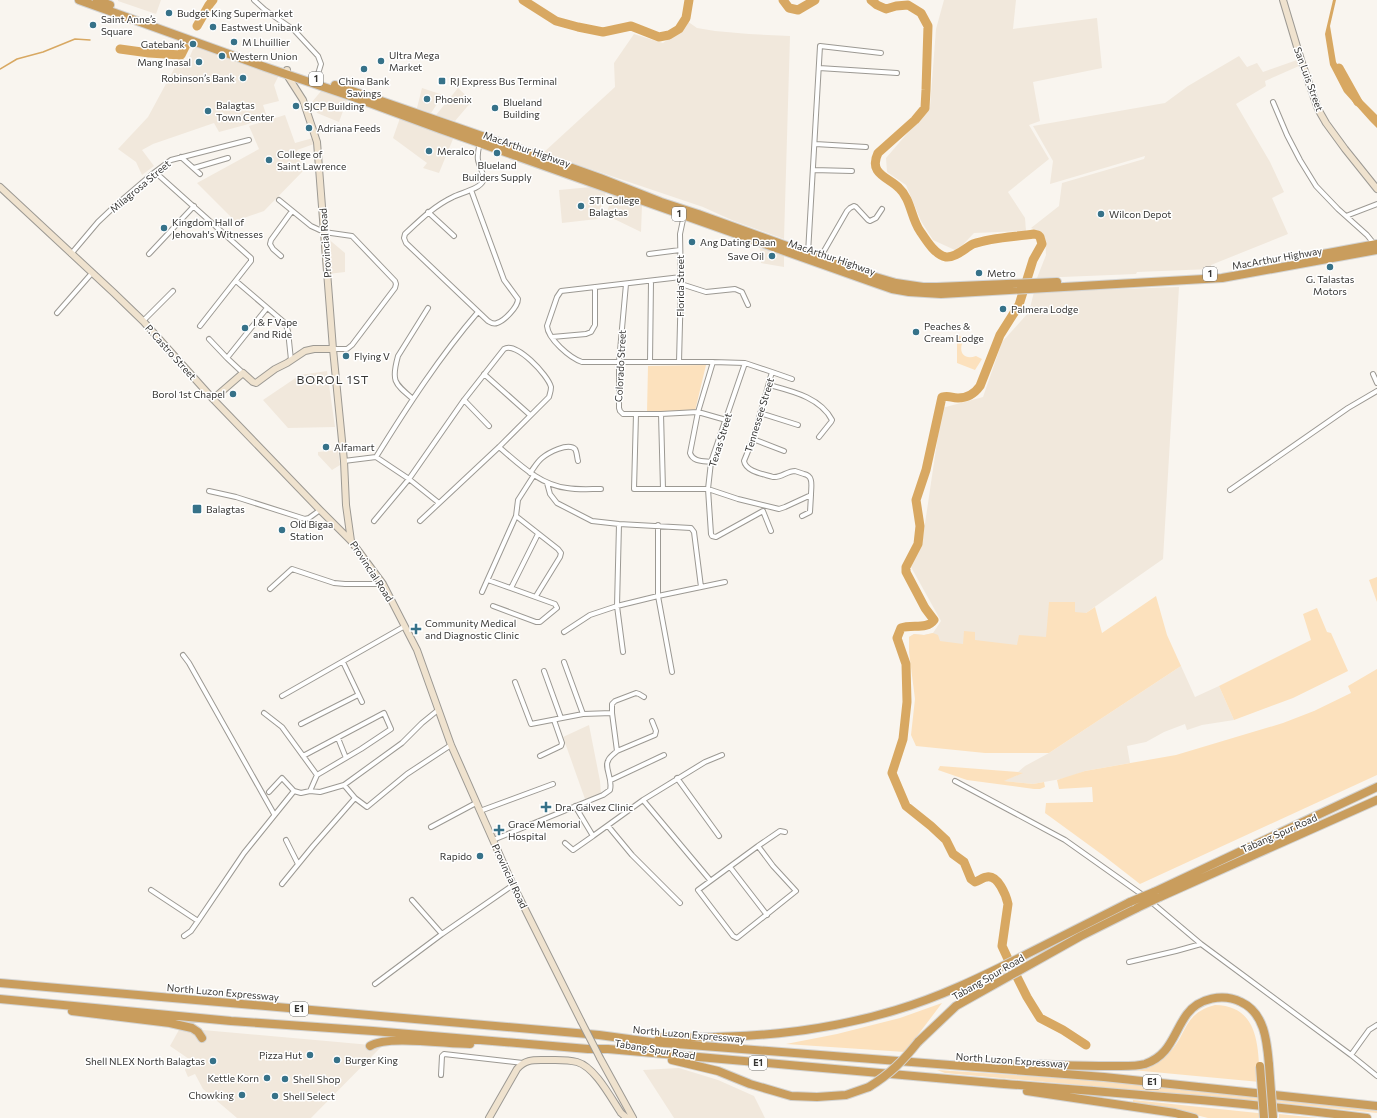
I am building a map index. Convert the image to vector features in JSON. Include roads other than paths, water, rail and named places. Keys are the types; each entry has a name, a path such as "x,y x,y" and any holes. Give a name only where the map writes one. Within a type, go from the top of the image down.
{"highway":[{"name":"MacArthur Highway","path":"80,0 316,81 807,256 881,285 909,292 941,294 1022,286 1188,281 1222,278 1376,247"},
{"name":"MacArthur Highway","path":"97,0 188,36"},
{"name":"Tabang Spur Road","path":"1157,895 1377,787"},
{"name":"Tabang Spur Road","path":"599,1035 701,1038 794,1033 856,1021 897,1010 977,979 1133,905 1377,800"},
{"name":"Tabang Spur Road","path":"588,1049 680,1060 718,1071 750,1084 792,1096 817,1097 846,1095 869,1088 885,1077 918,1042 956,1006 1133,905"},
{"name":"North Luzon Expressway","path":"0,982 599,1035 651,1042 1104,1076 1377,1106"},
{"path":"926,1063 1089,1066 1140,1065 1151,1061 1166,1050 1186,1015 1194,1007 1205,1000 1222,997 1244,1003 1255,1012 1258,1017 1266,1037 1273,1118"},
{"name":"E1","path":"0,999 231,1021 373,1031 545,1046 615,1050 1145,1096 1323,1112 1367,1118"},
{"path":"30,1002 40,1006 69,1011 183,1025 198,1032 202,1038"},
{"path":"370,1046 378,1042 404,1041 450,1044 545,1046"},
{"path":"1260,1066 1264,1118"},
{"path":"929,1078 1117,1104 1175,1113 1194,1118"}],"main road":[{"name":"San Luis Street","path":"1283,0 1301,60 1318,109 1326,123 1345,149 1377,189"},
{"name":"Provincial Road","path":"287,72 303,100 317,142 333,349 344,461 346,505 351,541 384,584 405,626 425,670 451,744 513,885 600,1058 633,1118"},
{"name":"P. Castro Street","path":"0,187 143,321 213,399 351,541"},
{"path":"213,399 243,373 256,383 275,369 306,351 314,349 333,349"},
{"path":"489,1118 517,1069 522,1063 528,1061 561,1059 578,1062 586,1066 592,1072 621,1113 628,1118"}],"street":[{"path":"254,0 265,10 294,30 318,56 321,64 316,81"},
{"path":"807,256 809,208 820,68 820,46 881,53"},
{"path":"820,68 897,73"},
{"path":"1274,102 1287,135 1316,186 1367,235 1376,247"},
{"name":"Milagrosa Street","path":"71,254 98,222 136,188 171,160 249,140"},
{"path":"471,190 504,280 518,300 518,303 509,315 496,324 492,324 478,312 406,242 404,238 404,234 428,212 453,196 471,190 483,181 478,160 481,140"},
{"path":"815,144 866,147"},
{"path":"181,157 200,174"},
{"path":"194,168 228,158"},
{"path":"813,170 852,171"},
{"path":"155,172 250,256 251,261 200,326"},
{"path":"279,200 310,226 324,232 352,236 395,280 395,288 349,348 333,349"},
{"path":"1346,216 1377,204"},
{"path":"148,254 194,206"},
{"path":"819,261 850,208 854,206 856,207 870,221 876,218 882,209"},
{"path":"281,256 270,244 271,240 292,211"},
{"path":"428,212 454,236"},
{"name":"Florida Street","path":"679,362 681,284 680,234 684,213"},
{"path":"649,254 680,250"},
{"path":"57,313 92,273"},
{"path":"595,287 593,330 586,334 552,337 547,326 559,293 564,290 681,277"},
{"path":"236,281 285,323 287,327 291,360"},
{"path":"650,362 651,281"},
{"name":"Colorado Street","path":"626,284 619,362 620,411 623,414 698,412 726,420"},
{"path":"681,284 706,292 735,289 742,292 748,305"},
{"path":"143,321 173,291"},
{"path":"227,358 267,308"},
{"path":"413,399 396,384 396,362 398,356 428,308"},
{"path":"376,457 413,399 460,333 478,312"},
{"name":"Tennessee Street","path":"552,337 568,355 575,360 582,362 745,363 772,372 753,439 744,461 747,468 777,478 796,471 811,477 810,512 802,516"},
{"path":"209,338 243,373"},
{"path":"374,521 409,479 484,374 507,347 516,349 545,374 551,391 549,396 499,448 420,521"},
{"path":"711,462 693,459 690,453 698,412 713,362"},
{"name":"Texas Street","path":"745,363 711,462 708,489 712,536 716,537 763,511"},
{"path":"772,372 792,379"},
{"path":"484,374 530,415"},
{"path":"1373,374 1377,383"},
{"path":"769,385 796,392 817,403 826,411 832,420 819,437"},
{"path":"1230,490 1348,408 1377,391"},
{"path":"464,400 488,426"},
{"path":"760,413 798,425"},
{"path":"636,414 634,489 708,489 738,499 781,508 811,495"},
{"path":"661,414 663,489"},
{"path":"753,439 784,451"},
{"path":"482,592 516,516 518,500 541,459 566,446 571,446 576,451 578,461"},
{"path":"499,448 532,474 547,483 566,488 601,489"},
{"path":"344,461 376,457 409,479 439,502"},
{"path":"547,483 550,494 557,503 592,521 693,529 701,587"},
{"path":"209,491 236,497 305,519 309,518 320,510"},
{"path":"765,505 763,511 771,531"},
{"path":"516,516 561,553 536,596"},
{"path":"618,524 617,606 623,652"},
{"path":"658,526 658,596 672,672"},
{"path":"511,588 538,534"},
{"path":"270,588 292,569 334,583 384,584"},
{"path":"488,580 536,596 555,604 557,608 540,622 536,622 493,606"},
{"path":"564,632 590,615 617,606 725,582"},
{"path":"282,696 405,626"},
{"path":"183,655 189,663 274,814"},
{"path":"343,662 362,702"},
{"path":"564,662 582,714"},
{"path":"544,671 561,718"},
{"path":"515,682 531,724 582,714 612,713"},
{"path":"617,751 612,704 616,700 636,694 644,697"},
{"path":"301,724 358,695"},
{"path":"269,792 282,778 294,791 301,793 310,791 320,792 344,785 397,747 438,710"},
{"path":"264,713 282,727 317,775"},
{"path":"303,756 384,713 391,729 317,775 310,791"},
{"path":"540,756 561,746 562,743 554,720"},
{"path":"493,840 604,795 610,790 611,780 607,766 608,759 617,751 655,734 656,731 652,720"},
{"path":"338,738 346,758"},
{"path":"344,785 355,798 367,807 407,774 451,744"},
{"path":"611,780 664,755"},
{"path":"565,842 573,850 643,800 677,778 705,762 722,755"},
{"path":"677,778 719,836"},
{"path":"955,780 1065,840 1139,892 1201,944 1351,1055 1377,1076"},
{"path":"480,811 553,784"},
{"path":"184,936 191,932 244,853 294,791"},
{"path":"282,884 355,798"},
{"path":"643,800 710,880"},
{"path":"431,827 476,803"},
{"path":"575,806 593,836"},
{"path":"608,826 632,855 680,903"},
{"path":"758,846 773,866 796,891 767,915 735,938 698,890 710,880 730,867 758,846 780,831 785,832"},
{"path":"286,840 298,864"},
{"path":"730,867 767,915"},
{"path":"375,984 442,934 513,885"},
{"path":"151,890 198,922"},
{"path":"412,900 442,934"},
{"path":"1130,962 1201,944"},
{"path":"1351,1055 1369,1030 1377,1025"},
{"path":"440,1076 442,1056 444,1054 522,1063"}],"waterway":[{"path":"197,26 213,0"},
{"path":"523,0 556,21 578,27 603,32 631,26 659,37 669,35 679,29 686,18 689,0"},
{"path":"783,0 789,8 798,10 815,0"},
{"path":"871,0 877,5 886,9 908,5 921,13 928,26 925,108 915,120 878,153 876,160 877,170 903,192 909,203 917,226 925,239 931,247 942,256 946,257 953,256 973,244 988,240 1034,234 1040,237 1042,244 1033,260 1019,305 1000,335 980,386 976,391 965,397 942,397 926,470 916,500 920,526 918,544 906,567 906,572 925,608 934,620 923,626 901,628 897,638 906,664 907,702 903,739 892,773 906,806 946,840 953,854 964,862 971,879 975,882 986,877 991,877 1001,886 1008,904 1002,946 1008,959"},
{"path":"0,69 17,59 43,52 75,39 90,40"},
{"path":"120,49 181,55 187,43"},
{"path":"1339,68 1358,102"},
{"path":"1016,975 1040,1018 1063,1030 1086,1045"}],"place":[{"name":"Budget King Supermarket","path":"169,13"},
{"name":"Saint Anne’s Square","path":"93,25"},
{"name":"Eastwest Unibank","path":"213,27"},
{"name":"M Lhuillier","path":"234,42"},
{"name":"Gatebank","path":"193,44"},
{"name":"Western Union","path":"222,56"},
{"name":"Ultra Mega Market","path":"381,61"},
{"name":"Mang Inasal","path":"199,62"},
{"name":"China Bank Savings","path":"364,69"},
{"name":"Robinson’s Bank","path":"243,78"},
{"name":"RJ Express Bus Terminal","path":"442,81"},
{"name":"Phoenix","path":"427,99"},
{"name":"SJCP Building","path":"296,106"},
{"name":"Blueland Building","path":"495,108"},
{"name":"Balagtas Town Center","path":"208,111"},
{"name":"Adriana Feeds","path":"309,128"},
{"name":"Meralco","path":"429,151"},
{"name":"Blueland Builders Supply","path":"497,153"},
{"name":"College of Saint Lawrence","path":"269,160"},
{"name":"STI College Balagtas","path":"581,206"},
{"name":"Wilcon Depot","path":"1101,214"},
{"name":"Kingdom Hall of Jehovah's Witnesses","path":"164,228"},
{"name":"Ang Dating Daan","path":"692,242"},
{"name":"Save Oil","path":"772,256"},
{"name":"G. Talastas Motors","path":"1330,267"},
{"name":"Metro","path":"979,273"},
{"name":"Palmera Lodge","path":"1003,309"},
{"name":"I & F Vape and Ride","path":"245,328"},
{"name":"Peaches & Cream Lodge","path":"916,332"},
{"name":"Flying V","path":"346,356"},
{"name":"Borol 1st Chapel","path":"233,394"},
{"name":"Alfamart","path":"326,447"},
{"name":"Balagtas","path":"197,509"},
{"name":"Old Bigaa Station","path":"282,530"},
{"name":"Community Medical and Diagnostic Clinic","path":"416,629"},
{"name":"Dra. Galvez Clinic","path":"546,807"},
{"name":"Grace Memorial Hospital","path":"499,830"},
{"name":"Rapido","path":"480,856"},
{"name":"Pizza Hut","path":"310,1055"},
{"name":"Burger King","path":"337,1060"},
{"name":"Shell NLEX North Balagtas","path":"213,1061"},
{"name":"Kettle Korn","path":"267,1078"},
{"name":"Shell Shop","path":"285,1079"},
{"name":"Chowking","path":"242,1095"},
{"name":"Shell Select","path":"275,1096"}],"district":[{"name":"BOROL 1ST","path":"333,380"}]}
